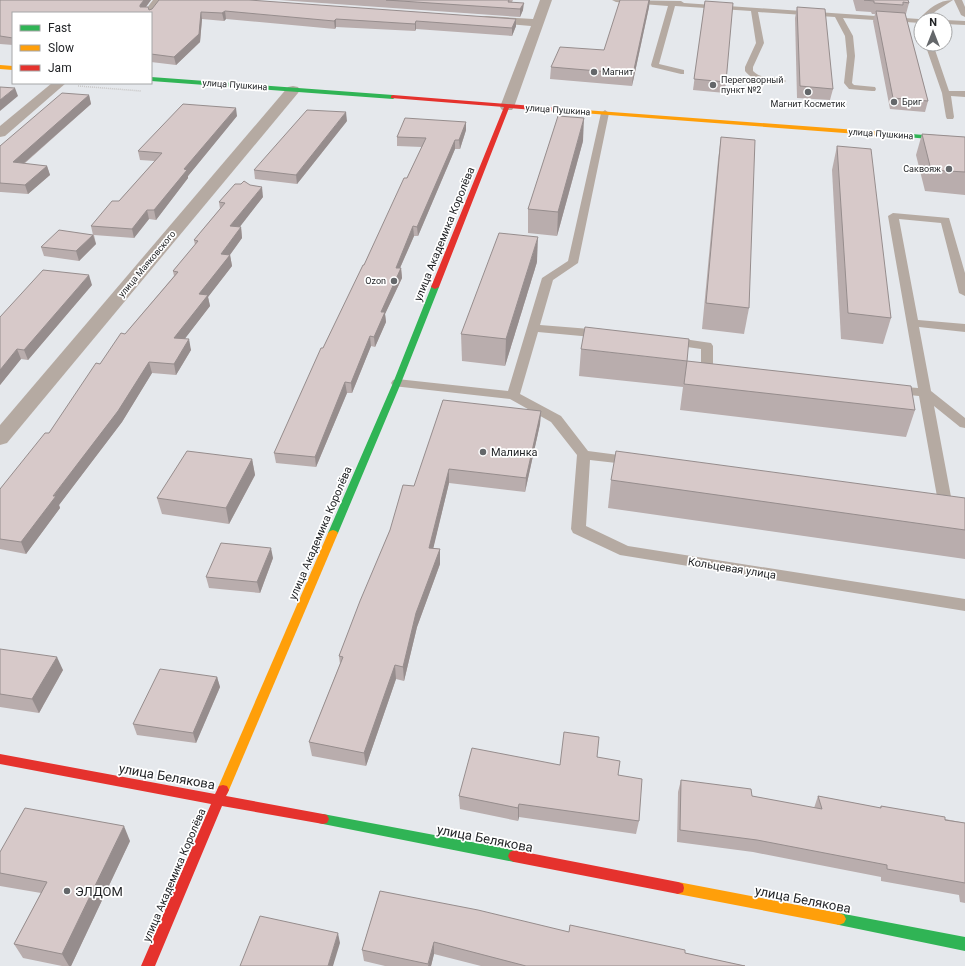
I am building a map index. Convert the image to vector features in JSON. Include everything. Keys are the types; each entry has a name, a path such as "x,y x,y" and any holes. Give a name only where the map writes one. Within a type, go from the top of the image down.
{"street":[{"path":"150,12 159,0"},
{"path":"507,107 546,0"},
{"path":"474,18 537,23"},
{"path":"0,67 12,68"},
{"name":"улица Пушкина","path":"152,79 507,107 965,140"},
{"path":"0,133 59,84"},
{"name":"улица Маяковского","path":"0,438 293,90"},
{"name":"улица Академика Королёва","path":"148,966 397,383 507,107"},
{"name":"улица Белякова","path":"0,759 219,799 965,944"}],"lane":[{"path":"616,0 838,16 913,20"},
{"path":"672,4 702,0"},
{"path":"930,12 949,0"},
{"path":"961,3 965,15"},
{"path":"672,4 655,65 681,72"},
{"path":"782,4 799,13"},
{"path":"754,10 760,43 749,71 758,79 782,81"},
{"path":"838,16 849,36 851,56 848,83 852,87 872,90"},
{"path":"953,22 965,23"},
{"path":"932,52 946,93 950,117"},
{"path":"946,93 965,94"},
{"path":"513,395 548,278 573,263 605,113"},
{"path":"930,500 952,503 925,394 893,216 945,220 965,293"},
{"path":"913,323 965,328"},
{"path":"532,328 619,336"},
{"path":"658,340 707,346 707,368 729,370"},
{"path":"397,383 513,395 556,419 584,455 647,463"},
{"path":"880,389 925,394 965,424"},
{"name":"Кольцевая улица","path":"584,455 578,529 625,551 965,605"}],"building":[{"path":"0,0 144,0 140,7 148,7 149,10 152,9 159,0 249,0 516,19 512,28 416,21 415,24 336,19 334,21 225,11 222,13 201,12 199,34 174,57 152,54 152,12 12,12 12,38 0,36"},
{"path":"386,0 509,0 508,2 524,3 520,9"},
{"path":"620,0 649,0 633,74 551,67 560,47 604,50"},
{"path":"864,0 908,0 909,3 903,2 903,5 874,3 874,1"},
{"path":"705,1 733,3 726,82 694,79"},
{"path":"797,7 825,9 833,89 800,86"},
{"path":"876,11 905,13 913,44 913,52 915,52 928,101 893,98"},
{"path":"0,87 15,88 0,100"},
{"path":"62,93 89,95 13,162 47,166 25,185 0,183 0,146"},
{"path":"183,104 236,108 184,169 187,170 154,210 147,210 132,229 91,226 112,201 119,201 162,153 138,151"},
{"path":"307,110 346,112 296,175 254,170"},
{"path":"558,116 584,118 558,212 528,209"},
{"path":"405,118 466,122 459,140 455,140 417,227 413,226 396,268 401,268 381,312 385,312 374,337 370,336 351,383 345,382 315,457 274,453 321,348 323,348 364,265 404,178 407,178 426,138 397,137"},
{"path":"922,134 965,137 965,172 931,170"},
{"path":"721,137 755,140 749,308 706,303"},
{"path":"837,146 871,149 891,318 848,313"},
{"path":"244,181 250,185 262,187 230,226 241,227 221,254 230,255 199,294 208,295 174,338 189,339 174,364 149,362 118,411 53,496 56,496 21,542 0,539 0,489 45,433 49,433 96,363 100,364 121,333 125,334 178,272 173,271 198,241 194,240 225,203 219,202 235,184 241,184"},
{"path":"59,230 93,235 76,251 41,247"},
{"path":"499,233 538,237 506,339 461,334"},
{"path":"43,270 89,275 24,350 17,349 0,370 0,317"},
{"path":"585,327 689,339 687,361 581,349"},
{"path":"687,361 911,386 915,410 684,384"},
{"path":"443,400 541,411 526,478 449,469 429,548 440,549 416,613 403,667 395,665 364,753 309,742 343,657 339,656 360,601 390,530 403,485 414,486"},
{"path":"187,451 252,459 226,508 157,498"},
{"path":"616,451 965,498 965,530 611,480"},
{"path":"221,543 271,548 257,582 206,577"},
{"path":"0,649 57,657 32,699 0,694"},
{"path":"160,669 217,677 193,733 133,724"},
{"path":"564,732 599,737 597,757 620,761 618,775 642,779 639,821 519,804 518,808 459,796 472,748 560,765"},
{"path":"681,780 751,789 752,796 822,809 818,796 881,808 881,806 945,817 945,820 965,823 965,883 887,869 887,865 757,840 680,830"},
{"name":"ЭЛДОМ","path":"25,808 124,826 62,954 14,944 47,882 0,873 0,852"},
{"path":"380,891 478,910 569,932 570,925 685,950 685,953 745,966 526,966 434,942 428,964 362,950"},
{"path":"260,916 338,933 328,966 240,966"}],"traffic: fast":[{"path":"152,79 393,97"},
{"path":"884,134 965,140"},
{"path":"333,533 397,383 435,287"},
{"path":"323,819 514,856"},
{"path":"839,919 965,944"}],"traffic: slow":[{"path":"0,67 12,68"},
{"path":"571,111 884,134"},
{"path":"223,790 333,533"},
{"path":"678,888 839,919"}],"traffic: jam":[{"path":"393,97 571,111"},
{"path":"435,287 507,107"},
{"path":"0,759 323,819"},
{"path":"148,966 223,790"},
{"path":"514,856 678,888"}],"place":[{"name":"Магнит","path":"594,72"},
{"name":"Переговорный пункт №2","path":"713,85"},
{"name":"Магнит Косметик","path":"808,92"},
{"name":"Бриг","path":"894,102"},
{"name":"Саквояж","path":"949,169"},
{"name":"Ozon","path":"394,281"},
{"name":"Малинка","path":"483,452"},
{"name":"ЭЛДОМ","path":"67,891"}]}
